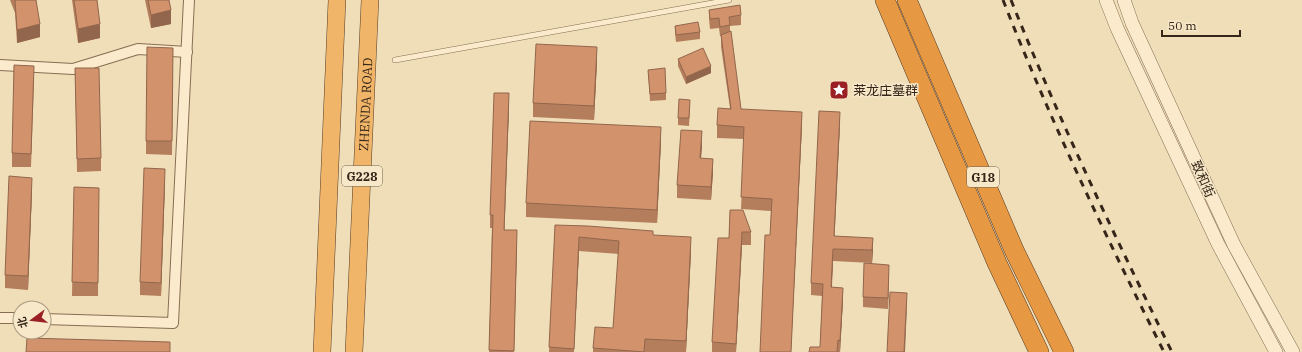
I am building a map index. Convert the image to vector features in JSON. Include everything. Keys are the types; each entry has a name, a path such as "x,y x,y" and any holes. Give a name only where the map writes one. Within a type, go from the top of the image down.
{"highway":[{"name":"G228","path":"322,352 337,0"},
{"name":"ZHENDA ROAD","path":"354,352 370,0"},
{"name":"G18","path":"885,0 997,263 1039,352"},
{"name":"G18","path":"907,0 1014,250 1064,352"}],"street":[{"path":"52,319 173,323 189,0"},
{"name":"致和街","path":"1106,0 1117,28 1218,244 1276,352"},
{"name":"致和街","path":"1124,0 1136,30 1234,245 1293,352"},
{"path":"0,65 73,69 138,49 187,52"},
{"path":"0,318 12,318"}],"lane":[{"path":"394,60 729,0"}],"building":[{"path":"15,0 36,0 40,24 17,30"},
{"path":"74,0 97,0 100,24 78,29"},
{"path":"148,0 169,0 171,10 151,15"},
{"path":"740,5 741,15 729,17 730,25 720,27 719,18 710,19 709,10"},
{"path":"698,22 700,32 676,35 675,26"},
{"path":"731,31 741,109 802,112 791,352 760,352 765,235 770,235 772,199 741,197 744,127 717,125 718,108 731,109 721,35"},
{"path":"536,44 597,47 594,106 533,103"},
{"path":"147,47 173,48 172,141 146,141"},
{"path":"703,48 711,66 686,77 678,59"},
{"path":"14,65 34,66 31,154 12,153"},
{"path":"75,68 99,68 101,158 77,159"},
{"path":"665,68 666,93 650,94 648,70"},
{"path":"494,93 509,93 504,230 517,230 514,351 489,350 493,215 490,215"},
{"path":"679,99 690,100 689,118 678,118"},
{"path":"819,111 840,112 834,236 873,238 872,250 833,249 831,287 843,288 840,341 838,340 837,352 809,352 810,347 820,347 823,284 811,283"},
{"path":"530,121 661,127 657,210 526,203"},
{"path":"681,130 702,131 700,158 713,159 711,187 677,185"},
{"path":"144,168 165,169 161,283 140,282"},
{"path":"9,176 32,178 28,276 5,275"},
{"path":"74,187 99,188 98,283 72,282"},
{"path":"730,210 743,210 751,232 742,232 736,344 712,342 718,238 729,238"},
{"path":"555,225 653,231 653,235 691,237 686,341 645,339 644,352 593,348 595,327 613,328 619,241 579,237 574,349 549,347"},
{"path":"864,263 889,265 888,298 863,297"},
{"path":"890,292 907,293 904,352 887,352"},
{"path":"52,339 170,342 170,352 26,352 27,340 52,340"}],"railway":[{"path":"1003,0 1079,178 1164,352"},
{"path":"1011,0 1048,89 1088,178 1172,352"}],"place":[{"name":"莱龙庄墓群","path":"839,90"}]}
